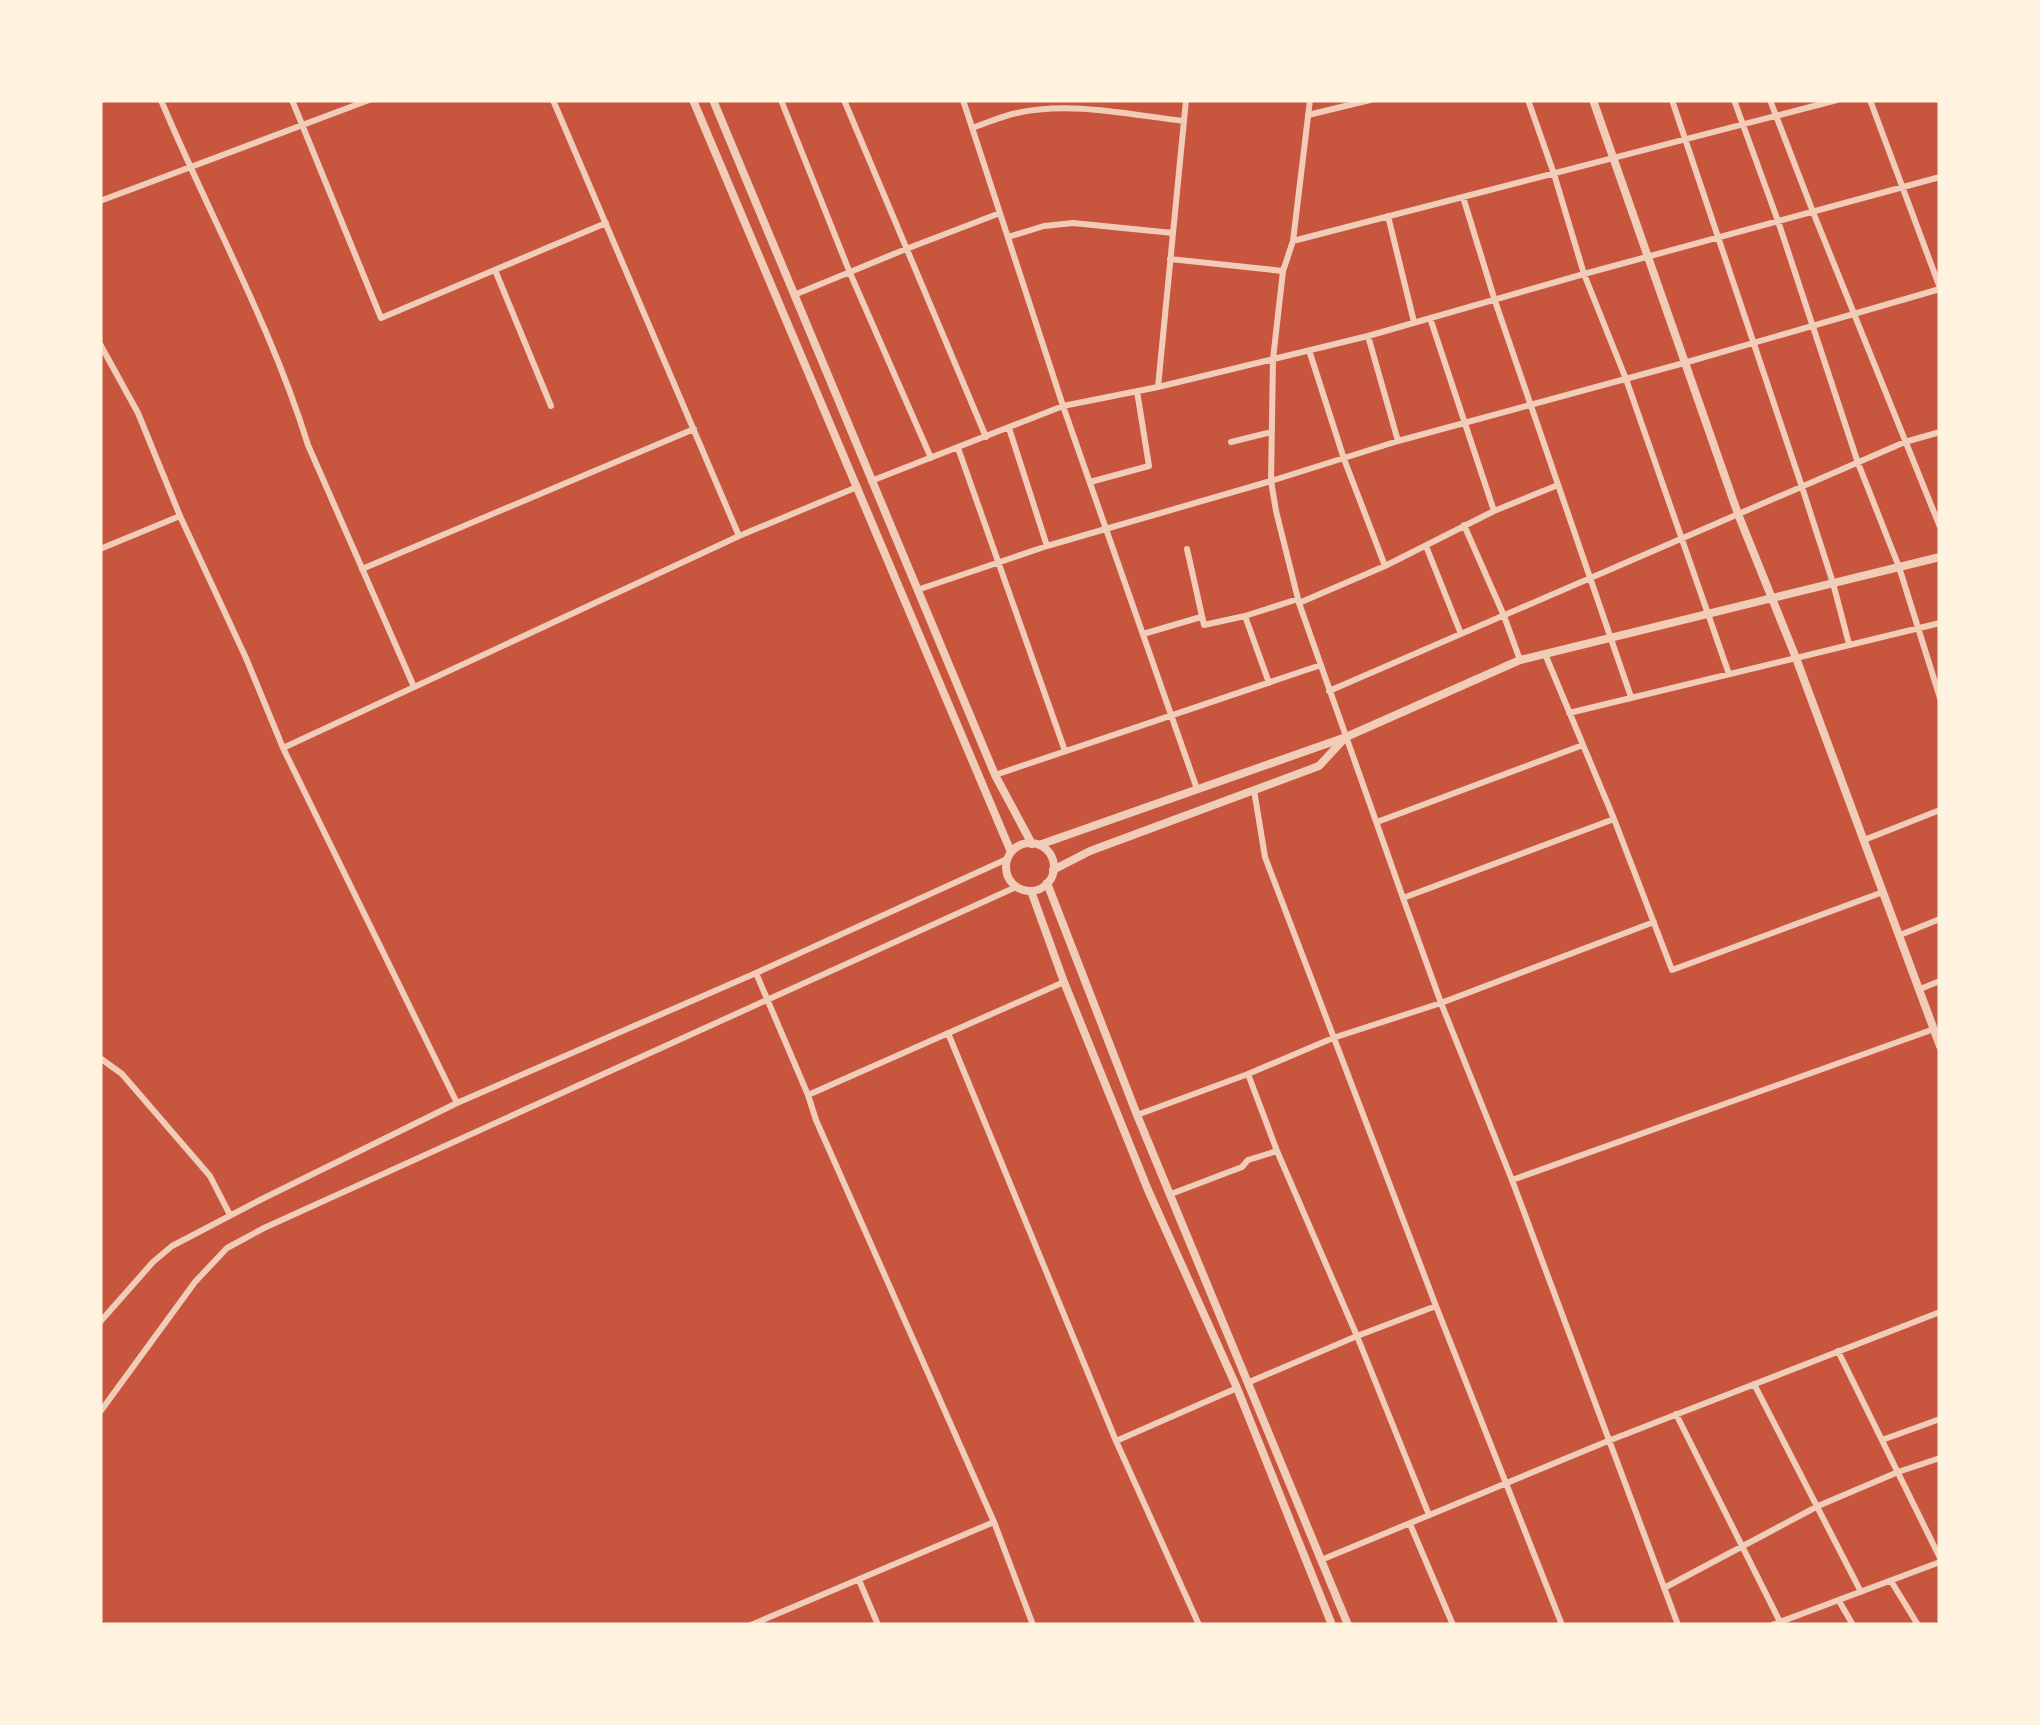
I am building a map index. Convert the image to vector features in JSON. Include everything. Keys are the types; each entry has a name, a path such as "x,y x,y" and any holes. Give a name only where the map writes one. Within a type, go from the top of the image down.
{"street":[{"path":"161,100 266,333 308,444 414,687"},
{"path":"292,100 381,318 606,224"},
{"path":"100,202 368,100"},
{"path":"553,100 740,536"},
{"path":"694,100 1009,856 1007,874 1016,887"},
{"path":"713,100 995,776 1036,844 1050,855 1053,870 1048,883 1137,1114 1348,1625"},
{"path":"780,100 931,458"},
{"path":"844,100 986,437"},
{"path":"963,100 1063,406 1197,789"},
{"path":"1158,387 1186,100"},
{"path":"1310,100 1293,241 1284,271 1273,360 1271,481 1298,601 1441,1002 1512,1180 1678,1625"},
{"path":"1308,115 1370,100"},
{"path":"1528,100 1584,274 1626,379 1729,674"},
{"path":"1593,100 1738,514 1796,658 1940,1046"},
{"path":"1672,100 1802,487 1849,644"},
{"path":"1734,100 1858,463 1900,567 1940,698"},
{"path":"1770,100 1940,528"},
{"path":"1293,241 1838,100"},
{"path":"917,590 1047,546 1398,441 1940,288 1870,100"},
{"path":"972,128 1015,113 1045,109 1184,121"},
{"path":"871,481 1063,406 1368,336 1940,177"},
{"path":"1463,198 1631,698"},
{"path":"794,296 1000,213"},
{"path":"1388,216 1414,322"},
{"path":"1008,237 1044,226 1074,223 1172,233"},
{"path":"1170,259 1284,271"},
{"path":"495,270 551,406"},
{"path":"1430,318 1494,511"},
{"path":"1368,336 1398,441"},
{"path":"100,344 138,412 283,748 457,1103"},
{"path":"1309,350 1384,566"},
{"path":"100,366 110,362"},
{"path":"1090,482 1149,466 1137,391"},
{"path":"1010,428 1047,546"},
{"path":"362,569 694,429"},
{"path":"1230,442 1272,432"},
{"path":"1329,691 1906,442 1940,432"},
{"path":"958,448 1065,751"},
{"path":"1188,549 1204,625 1298,601 1384,566 1494,511 1558,485"},
{"path":"283,748 740,536 857,486"},
{"path":"100,549 180,516"},
{"path":"1464,525 1520,660"},
{"path":"1426,546 1461,634"},
{"path":"100,1322 152,1262 172,1246 230,1215 457,1103 756,974 1009,856 1017,847 1036,844 1346,737 1520,660 1940,556"},
{"path":"1245,616 1269,683"},
{"path":"1143,634 1202,617"},
{"path":"1569,712 1940,623"},
{"path":"1546,654 1672,970 1883,892"},
{"path":"995,776 1321,666"},
{"path":"1053,870 1090,851 1319,766 1346,737"},
{"path":"1376,822 1583,746"},
{"path":"1254,790 1264,856 1562,1625"},
{"path":"1864,840 1940,810"},
{"path":"1403,898 1614,819"},
{"path":"100,1412 195,1282 227,1248 766,998 1016,887 1031,891 1048,883"},
{"path":"1031,891 1148,1190 1237,1388 1332,1625"},
{"path":"1900,936 1940,919"},
{"path":"1137,1114 1333,1038 1654,922"},
{"path":"756,974 832,1157 994,1522 1033,1625"},
{"path":"1920,989 1940,981"},
{"path":"808,1096 1064,982"},
{"path":"1512,1180 1934,1029"},
{"path":"948,1033 1116,1440 1199,1625"},
{"path":"100,1058 122,1074 210,1176 230,1215"},
{"path":"1248,1074 1429,1514"},
{"path":"1171,1194 1277,1151"},
{"path":"1248,1383 1436,1306"},
{"path":"1321,1560 1608,1440 1940,1312"},
{"path":"1676,1414 1744,1546 1776,1623 1840,1601 1940,1560 1838,1352"},
{"path":"1754,1384 1861,1592"},
{"path":"1116,1440 1237,1388"},
{"path":"1882,1440 1940,1419"},
{"path":"1664,1588 1818,1506 1940,1458"},
{"path":"752,1625 994,1522"},
{"path":"1410,1524 1453,1625"},
{"path":"859,1580 878,1625"},
{"path":"1892,1581 1918,1625"},
{"path":"1840,1601 1853,1625"},
{"path":"1794,1616 1797,1625"}]}
